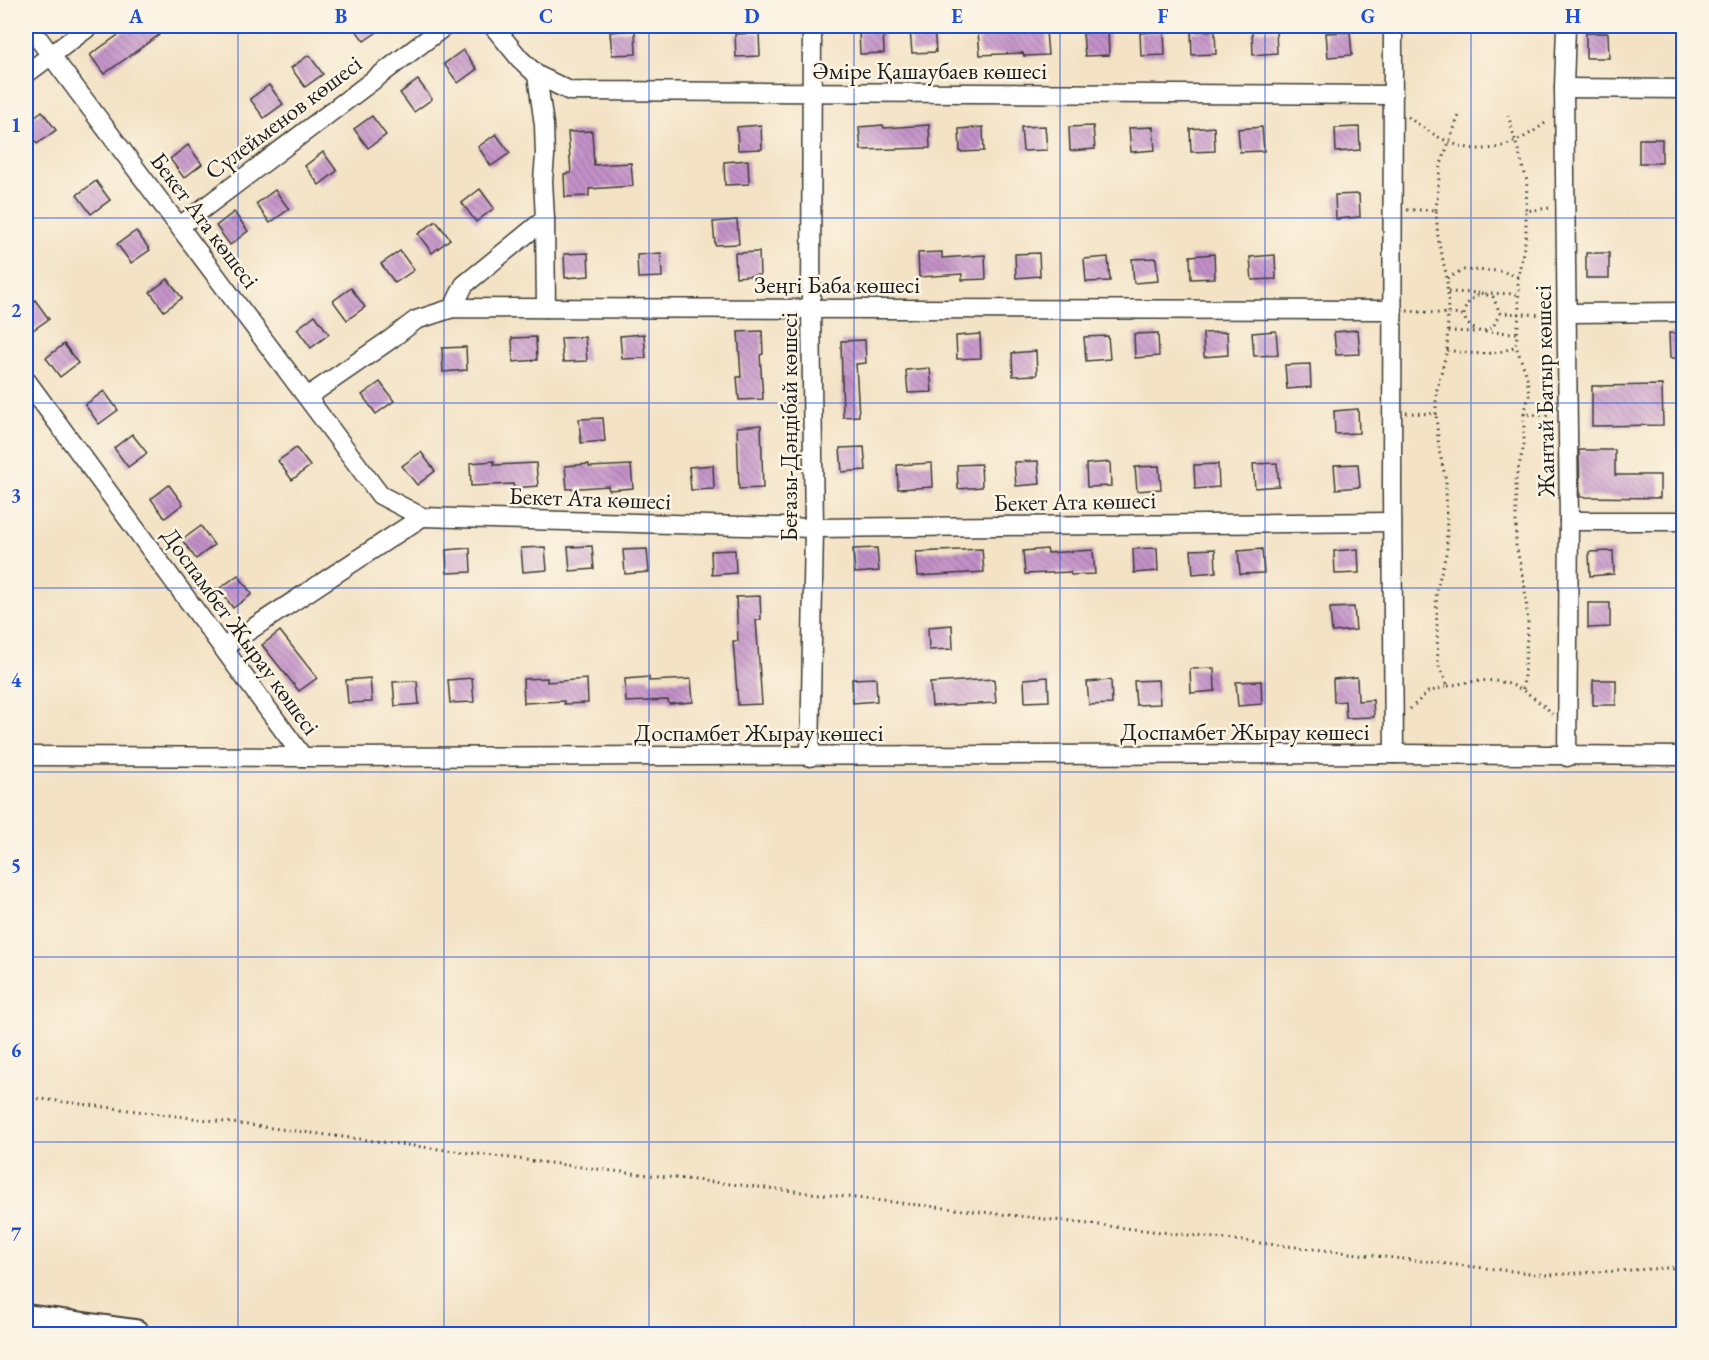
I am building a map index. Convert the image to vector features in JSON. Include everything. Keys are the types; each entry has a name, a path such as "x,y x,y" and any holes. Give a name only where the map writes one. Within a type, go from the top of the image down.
{"highway":[{"path":"26,1319 135,1335"}],"street":[{"name":"Бекет Ата көшесі","path":"29,26 380,495 422,518 814,528 1392,522"},
{"path":"26,74 90,26"},
{"name":"Сүлейменов көшесі","path":"180,225 445,26"},
{"name":"Әміре Қашаубаев көшесі","path":"493,26 520,60 537,75 570,91 1393,100"},
{"name":"Беғазы-Дәндібай көшесі","path":"810,757 814,528 811,308 812,26"},
{"path":"1393,26 1394,754"},
{"name":"Жантай Батыр көшесі","path":"1566,26 1564,97 1569,521 1567,757"},
{"path":"537,75 544,125 546,308"},
{"path":"1564,97 1683,89"},
{"path":"453,308 464,285 545,219"},
{"name":"Зеңгі Баба көшесі","path":"307,397 416,320 453,308 1393,310"},
{"path":"1567,313 1683,312"},
{"name":"Доспамбет Жырау көшесі","path":"26,380 303,757 1394,754 1567,757 1683,756"},
{"path":"224,647 422,518"},
{"path":"1569,521 1683,521"},
{"path":"26,756 303,757"}],"path":[{"path":"1393,100 1424,129 1448,143 1467,149 1494,149 1532,134 1548,122 1564,97"},
{"path":"1448,686 1437,664 1436,592 1447,550 1446,480 1439,450 1436,393 1448,350 1448,292 1438,238 1436,210 1440,167 1459,115"},
{"path":"1508,115 1527,181 1526,237 1518,277 1519,314 1516,346 1527,376 1529,394 1524,414 1524,445 1516,478 1516,545 1525,588 1528,623 1523,689"},
{"path":"1526,211 1566,206"},
{"path":"1393,210 1436,210"},
{"path":"1447,278 1464,270 1502,271 1518,277"},
{"path":"1448,292 1519,294"},
{"path":"1481,293 1493,297 1500,313"},
{"path":"1481,293 1465,306 1466,321 1471,328 1482,332 1493,327 1500,313"},
{"path":"1393,310 1465,315"},
{"path":"1500,313 1547,315 1567,313"},
{"path":"1448,331 1517,333"},
{"path":"1448,350 1489,355 1516,346"},
{"path":"1392,413 1436,414"},
{"path":"1524,414 1568,417"},
{"path":"1394,721 1428,692 1480,680 1507,682 1523,689 1549,710 1567,733"},
{"path":"26,1097 605,1170 1546,1275 1683,1267"}],"building":[{"path":"131,26 152,26 159,35 104,74 90,55"},
{"path":"353,26 386,26 364,41"},
{"path":"934,28 936,52 912,53 910,30"},
{"path":"883,29 884,53 860,54 859,31"},
{"path":"635,30 636,54 612,55 610,32"},
{"path":"1002,30 1003,34 1046,31 1048,55 1024,56 1023,53 980,55 978,32"},
{"path":"1215,30 1216,54 1192,55 1191,32"},
{"path":"1276,30 1277,53 1253,55 1252,31"},
{"path":"1108,31 1109,55 1085,56 1083,33"},
{"path":"1164,31 1165,55 1141,56 1140,33"},
{"path":"1350,32 1352,55 1328,57 1326,33"},
{"path":"759,33 760,56 736,57 735,34"},
{"path":"1586,33 1608,33 1609,58 1586,58"},
{"path":"463,50 477,69 458,83 444,64"},
{"path":"309,55 323,74 305,87 291,68"},
{"path":"418,80 432,99 414,112 400,93"},
{"path":"269,85 283,104 264,118 250,99"},
{"path":"42,111 56,130 37,144 26,127 26,123"},
{"path":"372,116 386,135 368,148 354,129"},
{"path":"761,125 762,149 738,150 737,127"},
{"path":"883,125 884,128 929,125 930,148 861,150 859,127"},
{"path":"1045,126 1047,150 1023,151 1021,127"},
{"path":"1093,126 1095,149 1070,151 1069,127"},
{"path":"983,127 984,151 960,152 959,129"},
{"path":"1153,127 1155,150 1131,152 1129,128"},
{"path":"1214,127 1215,151 1191,152 1190,129"},
{"path":"1262,127 1264,151 1240,152 1238,129"},
{"path":"1359,127 1360,150 1336,152 1335,128"},
{"path":"592,131 594,165 631,163 633,186 589,189 589,196 565,197 564,174 571,173 568,132"},
{"path":"496,134 510,153 491,166 478,147"},
{"path":"1639,139 1662,139 1662,163 1639,163"},
{"path":"188,145 202,164 184,178 170,159"},
{"path":"323,152 337,171 319,185 305,166"},
{"path":"748,160 749,184 725,185 724,162"},
{"path":"96,181 110,200 91,214 77,195"},
{"path":"480,189 494,208 476,222 462,203"},
{"path":"275,190 289,209 270,223 256,204"},
{"path":"1359,194 1360,217 1336,219 1335,195"},
{"path":"234,212 248,231 230,245 216,226"},
{"path":"737,220 739,244 715,245 713,222"},
{"path":"436,221 450,239 432,253 418,234"},
{"path":"136,231 150,250 131,263 117,244"},
{"path":"400,251 414,270 395,283 381,264"},
{"path":"759,252 760,275 736,277 735,253"},
{"path":"942,252 942,258 985,255 986,279 962,280 962,274 919,277 918,253"},
{"path":"588,253 589,276 565,278 564,254"},
{"path":"661,253 662,277 638,278 637,255"},
{"path":"1039,253 1040,276 1016,278 1015,254"},
{"path":"1586,253 1609,253 1609,278 1586,278"},
{"path":"1214,254 1215,278 1191,279 1190,256"},
{"path":"1275,255 1276,279 1252,280 1250,257"},
{"path":"1108,257 1110,281 1086,282 1084,259"},
{"path":"1156,258 1158,281 1134,283 1132,259"},
{"path":"168,279 182,298 164,311 150,292"},
{"path":"351,288 365,307 347,320 333,301"},
{"path":"35,300 49,319 30,332 26,326 26,307"},
{"path":"315,315 329,334 311,348 297,329"},
{"path":"1358,330 1360,354 1336,355 1334,332"},
{"path":"762,331 763,354 760,355 763,399 739,400 737,377 741,377 738,332"},
{"path":"1276,331 1278,355 1254,356 1252,333"},
{"path":"1227,332 1228,355 1204,357 1203,333"},
{"path":"1158,333 1159,356 1135,358 1134,334"},
{"path":"1669,333 1683,333 1683,358 1670,358"},
{"path":"644,334 646,358 622,359 620,336"},
{"path":"980,334 981,358 957,359 956,336"},
{"path":"1108,336 1110,359 1086,361 1084,337"},
{"path":"536,337 537,360 513,362 512,338"},
{"path":"585,337 587,361 563,362 561,338"},
{"path":"865,340 866,363 856,364 859,416 843,417 841,341"},
{"path":"64,344 78,363 60,377 46,358"},
{"path":"466,347 467,370 443,372 442,348"},
{"path":"1036,351 1037,375 1013,376 1012,353"},
{"path":"1310,364 1311,387 1287,389 1285,365"},
{"path":"930,368 932,392 908,393 906,370"},
{"path":"380,382 394,401 376,414 362,395"},
{"path":"1662,385 1663,425 1592,426 1592,386"},
{"path":"104,391 118,410 99,424 85,405"},
{"path":"1358,409 1359,433 1335,434 1334,411"},
{"path":"603,418 605,441 581,443 579,419"},
{"path":"761,425 763,488 739,489 737,427"},
{"path":"132,434 147,453 128,467 114,448"},
{"path":"864,447 866,470 842,472 840,448"},
{"path":"296,448 310,466 292,480 278,461"},
{"path":"1579,450 1615,450 1615,475 1660,475 1660,498 1580,497"},
{"path":"421,452 435,471 417,485 402,466"},
{"path":"494,461 494,465 536,463 538,486 514,488 513,484 471,486 470,463"},
{"path":"1038,461 1040,484 1016,486 1014,462"},
{"path":"1110,462 1111,486 1087,487 1086,464"},
{"path":"932,463 933,487 898,489 897,465"},
{"path":"1277,463 1279,486 1255,488 1253,464"},
{"path":"589,464 589,467 631,465 633,488 609,490 608,486 567,489 565,466"},
{"path":"981,464 982,487 958,489 957,465"},
{"path":"1218,464 1219,487 1195,489 1194,465"},
{"path":"1358,464 1360,487 1336,489 1334,465"},
{"path":"713,465 714,489 691,490 689,467"},
{"path":"1159,466 1161,489 1137,491 1135,467"},
{"path":"169,485 183,504 165,518 151,499"},
{"path":"201,526 214,545 196,559 182,540"},
{"path":"592,546 594,569 570,571 568,547"},
{"path":"545,547 547,570 523,572 521,548"},
{"path":"470,548 471,572 447,573 446,550"},
{"path":"877,548 879,571 855,573 853,549"},
{"path":"1157,548 1158,571 1134,573 1133,549"},
{"path":"647,549 649,572 625,574 623,550"},
{"path":"982,549 984,572 918,576 916,552"},
{"path":"1047,549 1048,553 1093,550 1095,574 1071,575 1070,572 1025,574 1023,551"},
{"path":"1215,549 1216,572 1193,574 1191,550"},
{"path":"1262,549 1264,573 1240,574 1238,551"},
{"path":"1358,549 1359,573 1335,574 1334,551"},
{"path":"735,550 736,573 712,575 711,551"},
{"path":"1613,551 1614,574 1590,576 1589,552"},
{"path":"238,575 252,594 233,608 219,589"},
{"path":"760,596 761,620 756,620 762,704 738,705 733,641 738,641 736,597"},
{"path":"1588,603 1610,603 1610,627 1588,628"},
{"path":"1354,607 1356,630 1332,632 1330,608"},
{"path":"952,625 953,649 929,650 928,627"},
{"path":"280,631 317,678 299,691 262,645"},
{"path":"1214,668 1215,691 1191,693 1190,669"},
{"path":"649,677 649,681 691,679 693,702 669,704 668,700 626,702 625,679"},
{"path":"1048,677 1049,701 1025,702 1024,679"},
{"path":"1357,677 1358,701 1373,700 1374,717 1346,718 1345,701 1334,702 1333,679"},
{"path":"370,678 372,702 348,703 346,680"},
{"path":"472,678 474,702 450,703 448,680"},
{"path":"547,678 547,682 587,679 588,703 564,704 564,701 524,703 523,679"},
{"path":"876,678 877,701 853,703 852,679"},
{"path":"994,679 996,703 932,706 930,683"},
{"path":"1111,680 1112,704 1089,705 1087,682"},
{"path":"1158,680 1160,704 1136,705 1134,681"},
{"path":"1593,680 1616,680 1616,705 1593,705"},
{"path":"417,681 419,704 395,706 393,682"},
{"path":"1261,681 1262,704 1238,706 1236,682"}]}
